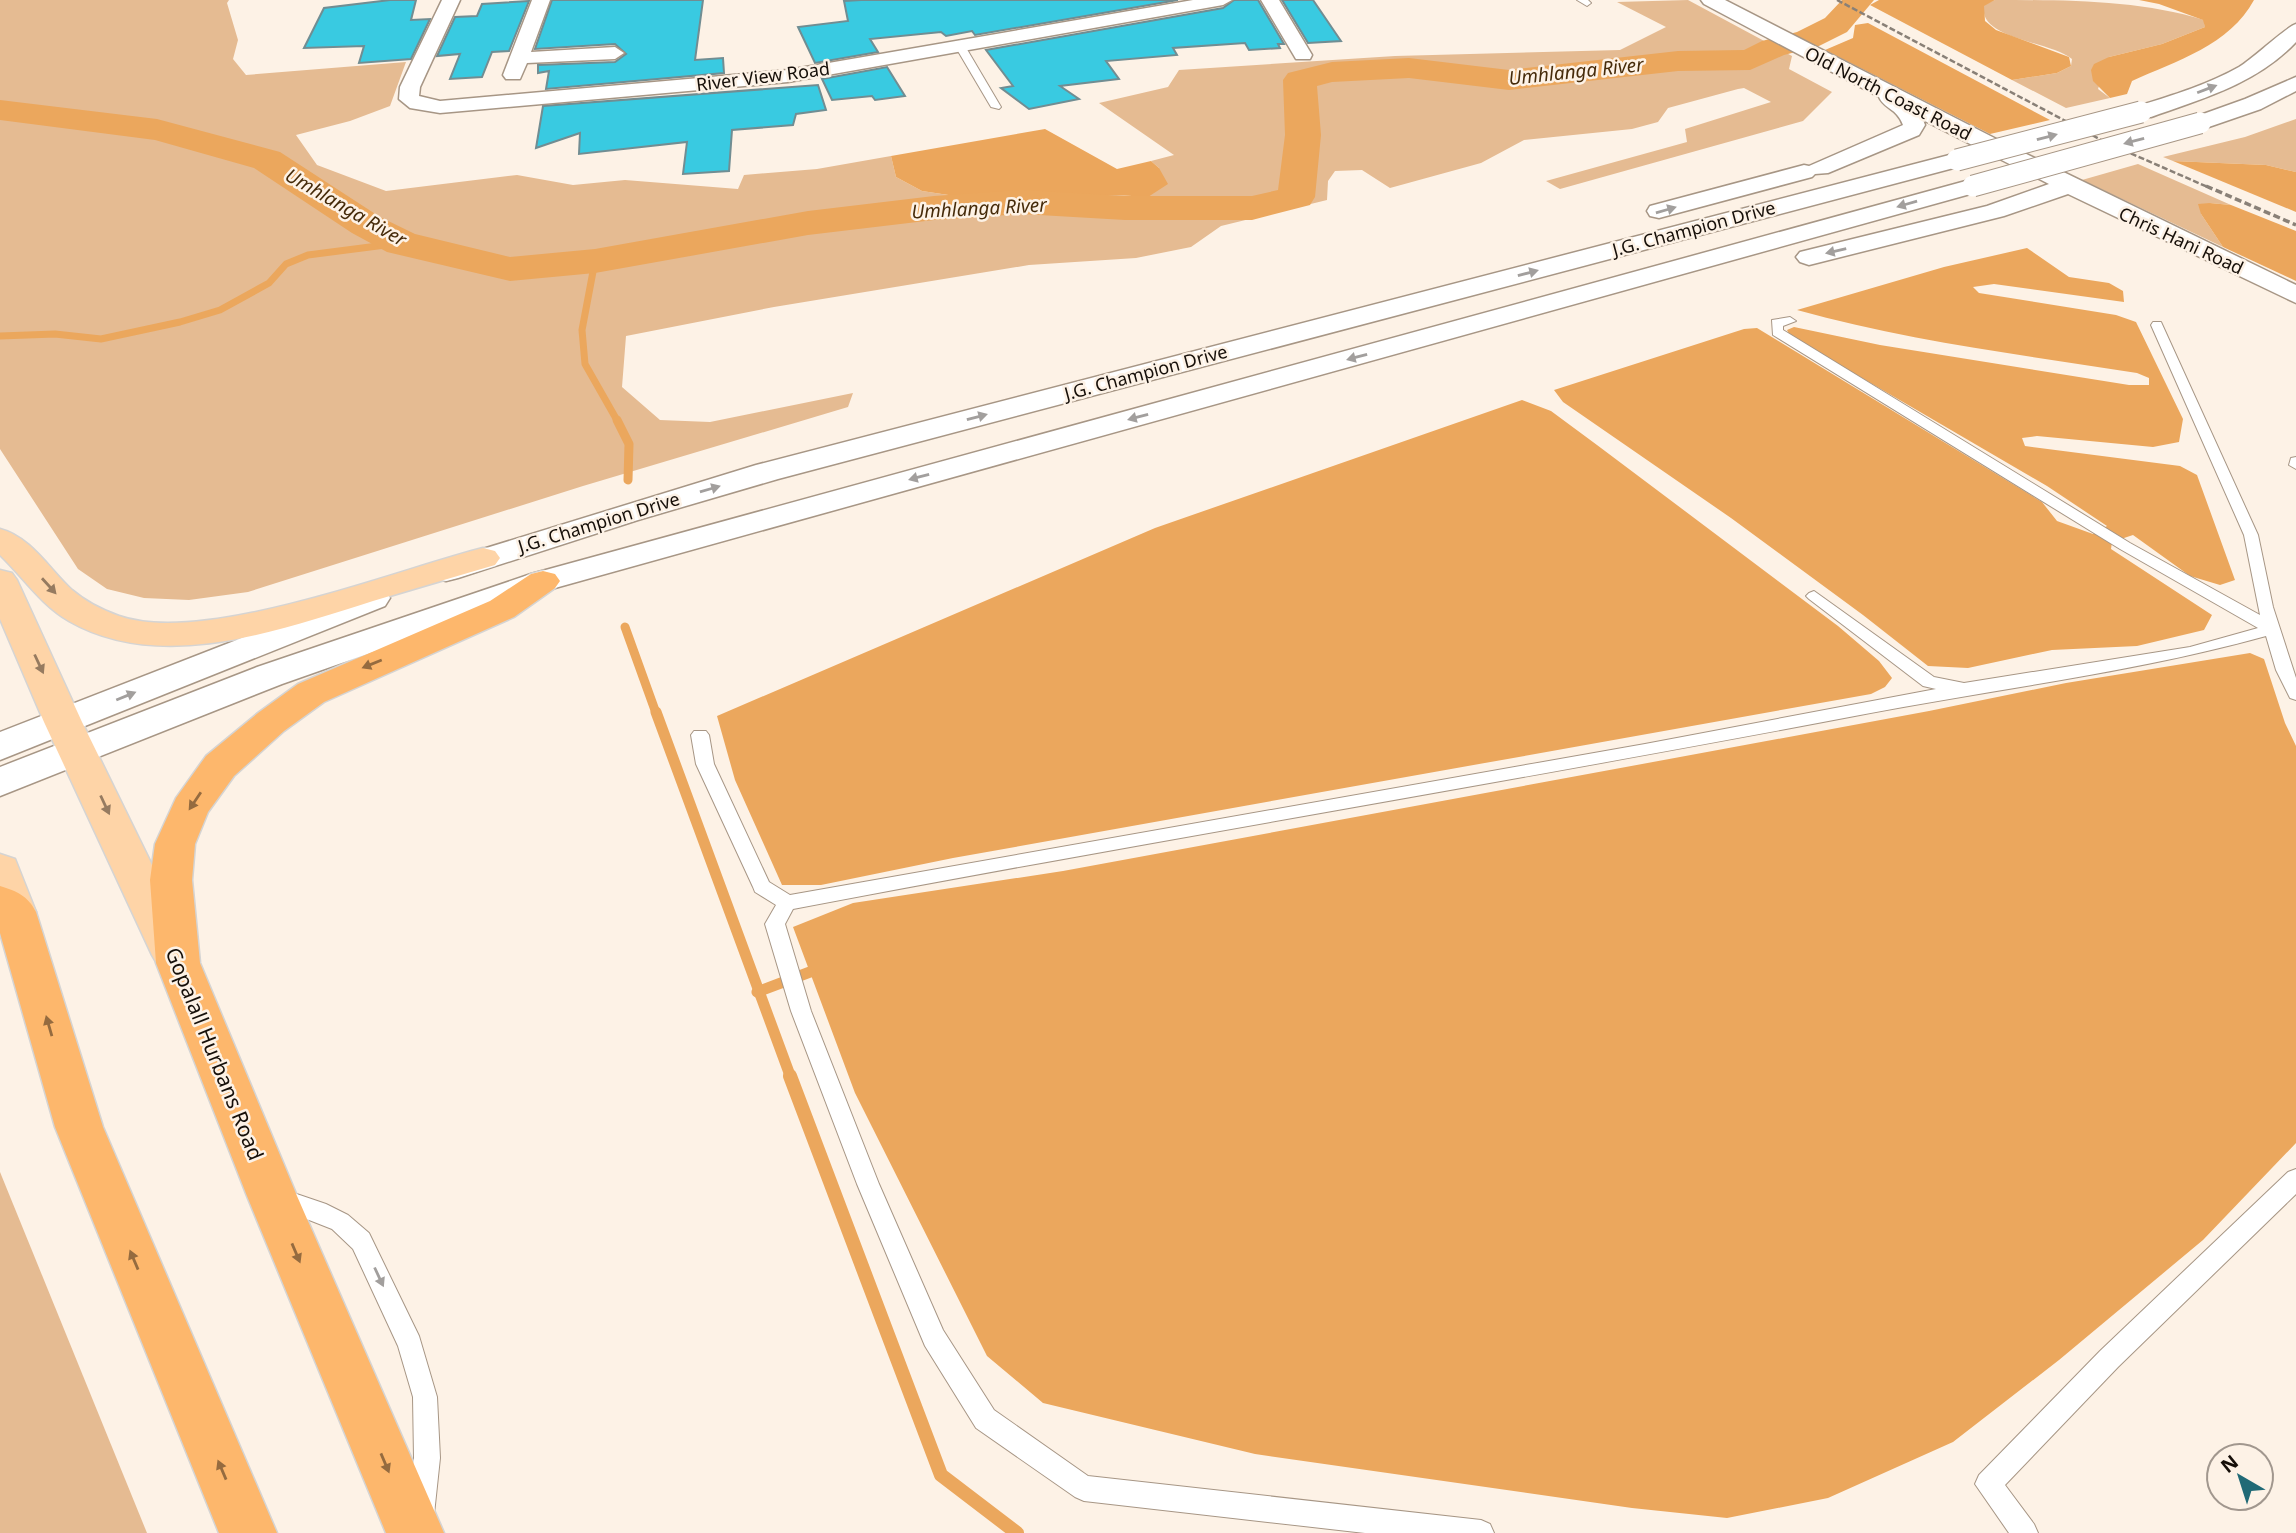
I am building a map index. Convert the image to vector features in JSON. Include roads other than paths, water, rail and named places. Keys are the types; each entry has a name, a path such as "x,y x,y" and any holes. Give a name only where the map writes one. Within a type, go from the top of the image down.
{"highway":[{"path":"178,963 170,880 176,844 190,808 220,766 271,722 311,693 502,609 543,581"},
{"path":"5,895 79,1127 248,1533"},
{"name":"Gopalall Hurbans Road","path":"178,963 272,1196 417,1533"}],"main road":[{"path":"0,539 23,557 63,601 83,615 104,624 160,633 233,628 278,618 483,558"},
{"name":"Gopalall Hurbans Road","path":"0,580 178,963"}],"street":[{"name":"River View Road","path":"451,0 410,87 409,99 419,104 442,106 500,103 760,80 1223,0"},
{"path":"509,86 541,0"},
{"path":"1269,0 1303,55"},
{"name":"Old North Coast Road","path":"1711,0 1863,83 1961,147 2067,186"},
{"name":"J.G. Champion Drive","path":"0,782 71,736 348,607 483,558 767,472 1228,351 1961,147 2143,112 2218,85 2248,69 2276,51 2296,30"},
{"path":"520,58 615,53"},
{"path":"1633,219 1819,168 1911,130 1914,125 1908,109 1863,83"},
{"name":"J.G. Champion Drive","path":"0,747 71,736 543,581 2200,123 2253,104 2296,83"},
{"path":"1819,168 1961,147"},
{"path":"1995,211 2067,186"},
{"name":"Chris Hani Road","path":"2067,186 2296,295"},
{"path":"1412,342 1474,334 1534,321 2026,205 2073,206 2173,236"},
{"path":"1228,351 1300,321 1595,230"}],"lane":[{"path":"960,46 996,107"},
{"path":"1790,321 1776,324 1777,332 2125,546 2272,629"},
{"path":"2157,325 2250,535 2272,629 2284,670 2296,694"},
{"path":"1814,596 1929,682 1964,689"},
{"path":"700,734 705,764 762,887 788,904 897,881 1645,750 1964,689 2190,652 2272,629"},
{"path":"788,904 775,925 801,1011 830,1091 934,1338 985,1419 1084,1488 1480,1533"},
{"path":"2025,1533 1988,1484 2109,1359 2296,1179"},
{"path":"272,1196 318,1211 340,1222 361,1241 410,1345 425,1397 426,1458 417,1533"}],"waterway":[{"name":"Umhlanga River","path":"0,110 157,130 267,160 366,225 401,243 510,269 595,261 808,223 934,208 1022,202 1125,208 1252,208 1296,197 1303,135 1300,80 1332,72 1409,68 1509,80 1678,61 1750,60 1773,48 1808,39 1836,25 1859,0"},
{"path":"0,336 55,334 101,339 180,322 220,310 269,283 286,264 308,255 401,243"},
{"path":"595,261 582,330 585,364 618,422"},
{"path":"618,422 629,444 628,480"},
{"path":"625,627 656,713"},
{"path":"656,712 759,991"},
{"path":"759,991 810,972"},
{"path":"759,991 791,1078"},
{"path":"790,1076 941,1475 1017,1533"}],"railway":[{"path":"1837,0 2107,143 2210,188"},
{"path":"2206,186 2296,225"}]}
